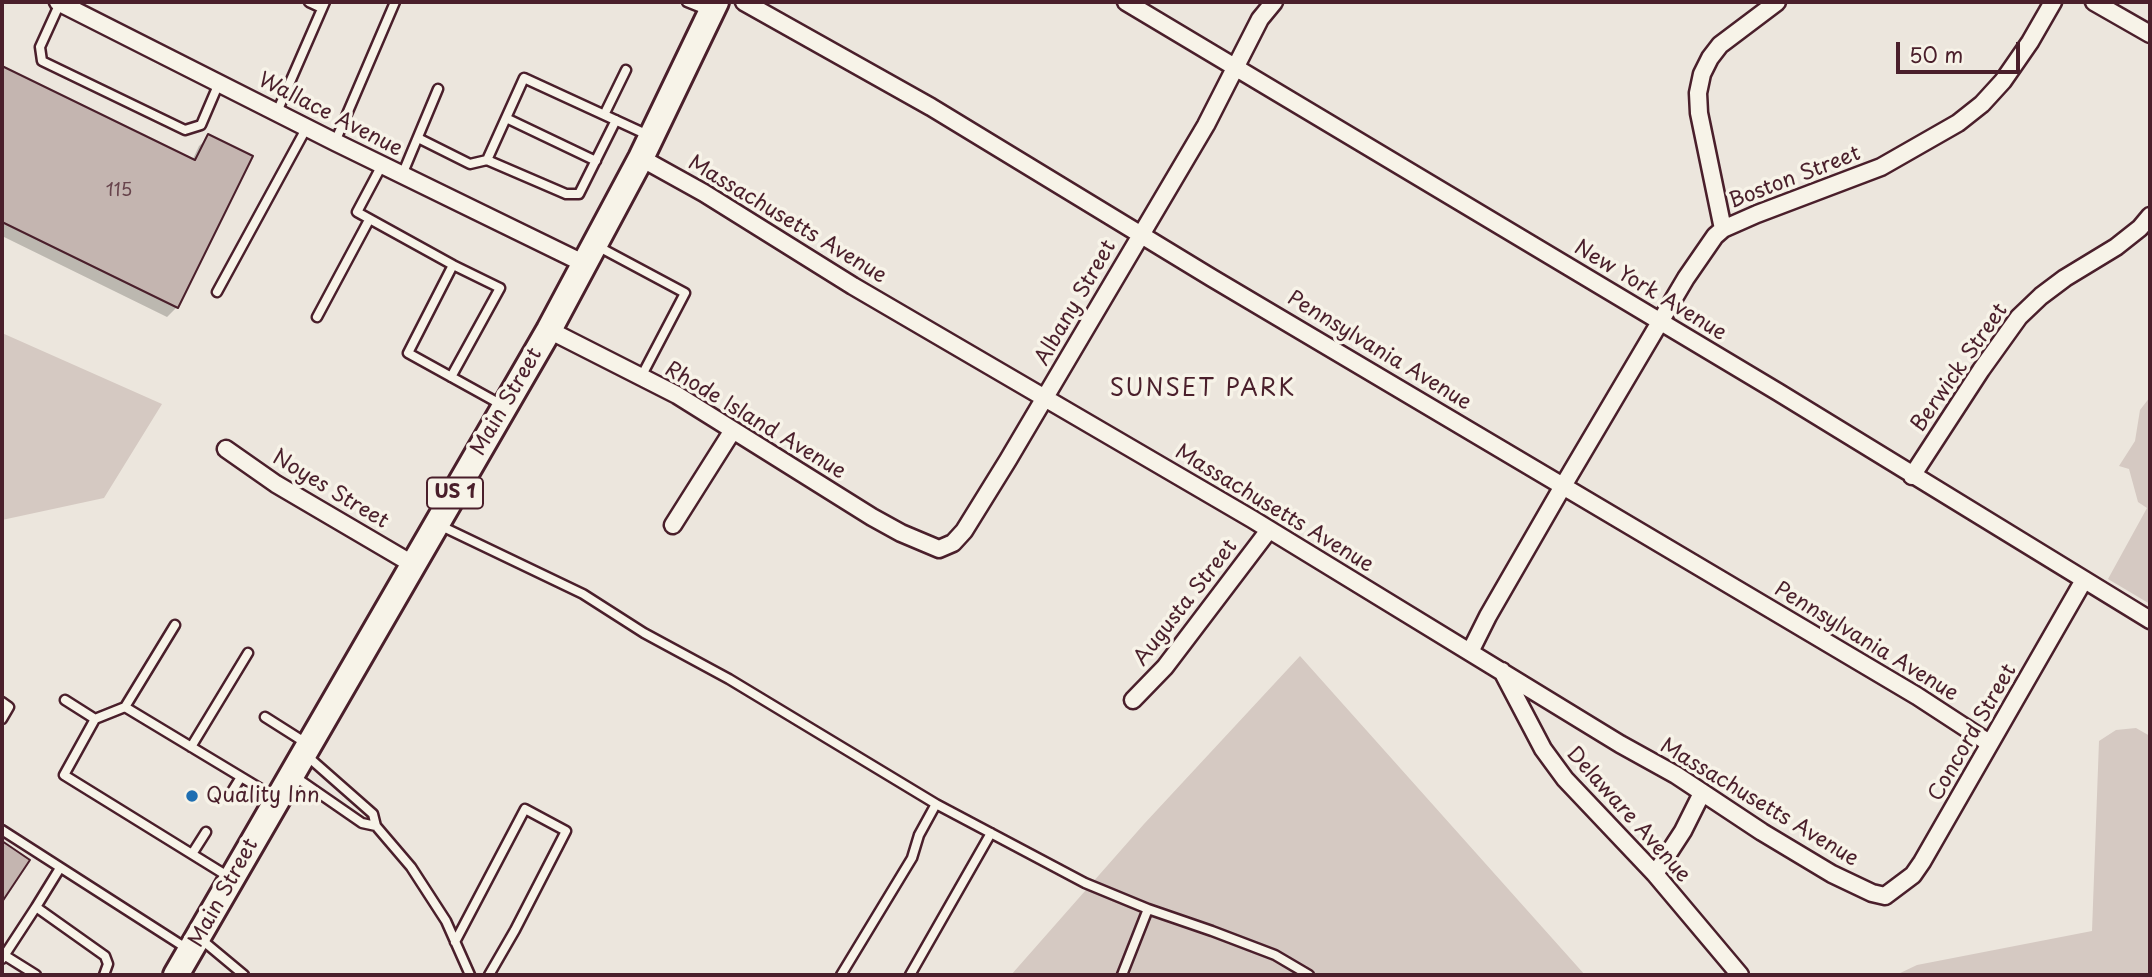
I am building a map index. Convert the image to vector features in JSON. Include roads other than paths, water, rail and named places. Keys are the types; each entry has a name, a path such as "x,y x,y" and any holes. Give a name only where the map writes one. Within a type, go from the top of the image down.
{"main road":[{"name":"Main Street","path":"176,975 196,945 277,799 549,330 645,147 713,7"}],"street":[{"name":"Pennsylvania Avenue","path":"744,2 931,107 1917,696 1989,743"},
{"name":"New York Avenue","path":"1126,2 1661,321 2150,620"},
{"name":"Albany Street","path":"939,549 953,543 964,531 1206,125 1260,19 1274,2"},
{"path":"1723,229 1699,113 1698,93 1702,74 1720,46 1777,2"},
{"name":"Boston Street","path":"1470,652 1563,486 1686,278 1715,236 1723,229 1881,166 1958,123 1982,104 2003,81 2053,2"},
{"path":"2094,2 2150,34"},
{"name":"Wallace Avenue","path":"66,4 402,175 590,254"},
{"name":"Massachusetts Avenue","path":"645,147 704,193 853,286 1269,530 1620,744 1676,775 1832,874 1858,888 1885,896"},
{"name":"Berwick Street","path":"1912,476 2019,317 2065,278 2116,247 2140,228 2150,216"},
{"name":"Rhode Island Avenue","path":"549,330 677,395 882,523 939,549"},
{"path":"673,525 733,430"},
{"name":"Noyes Street","path":"226,449 276,484 414,565"},
{"name":"Augusta Street","path":"1133,700 1165,667 1269,530"},
{"name":"Concord Street","path":"1885,896 1901,886 1917,869 2084,580"},
{"name":"Delaware Avenue","path":"1502,671 1543,749 1565,779 1655,874 1740,975"},
{"path":"1655,874 1683,831 1702,793"}],"lane":[{"path":"277,112 323,5 309,2"},
{"path":"335,142 395,2"},
{"path":"687,2 713,7"},
{"path":"66,4 40,47 42,61 185,130 201,125 219,83"},
{"path":"604,115 626,70"},
{"path":"487,160 524,78 616,120 645,147"},
{"path":"402,175 438,89"},
{"path":"506,118 596,161"},
{"path":"418,138 470,164 487,160 566,194 579,194 616,120"},
{"path":"217,292 307,127"},
{"path":"382,165 357,212 500,288 451,377"},
{"path":"317,317 369,220"},
{"path":"590,254 685,293 641,377"},
{"path":"453,265 408,353 504,406"},
{"path":"437,525 583,594 644,633 729,679 936,804 1085,883 1148,909 1212,930 1275,956 1309,975"},
{"path":"175,625 125,707 95,719 64,775 232,879"},
{"path":"191,747 248,653"},
{"path":"65,700 95,719"},
{"path":"2,702 9,707 2,719"},
{"path":"125,707 277,799"},
{"path":"265,718 362,823 376,826"},
{"path":"302,757 373,814 376,826 411,867 446,920 470,975"},
{"path":"228,798 241,777"},
{"path":"841,975 912,858 919,835 936,804"},
{"path":"455,942 525,809 565,831 489,975"},
{"path":"2,830 61,868 244,975"},
{"path":"192,854 206,832"},
{"path":"909,975 991,834"},
{"path":"36,975 3,957 61,868"},
{"path":"36,907 105,956 108,964 104,975"},
{"path":"1122,975 1148,909"}],"place":[{"name":"Quality Inn","path":"192,796"}],"district":[{"name":"SUNSET PARK","path":"1203,390"}]}
